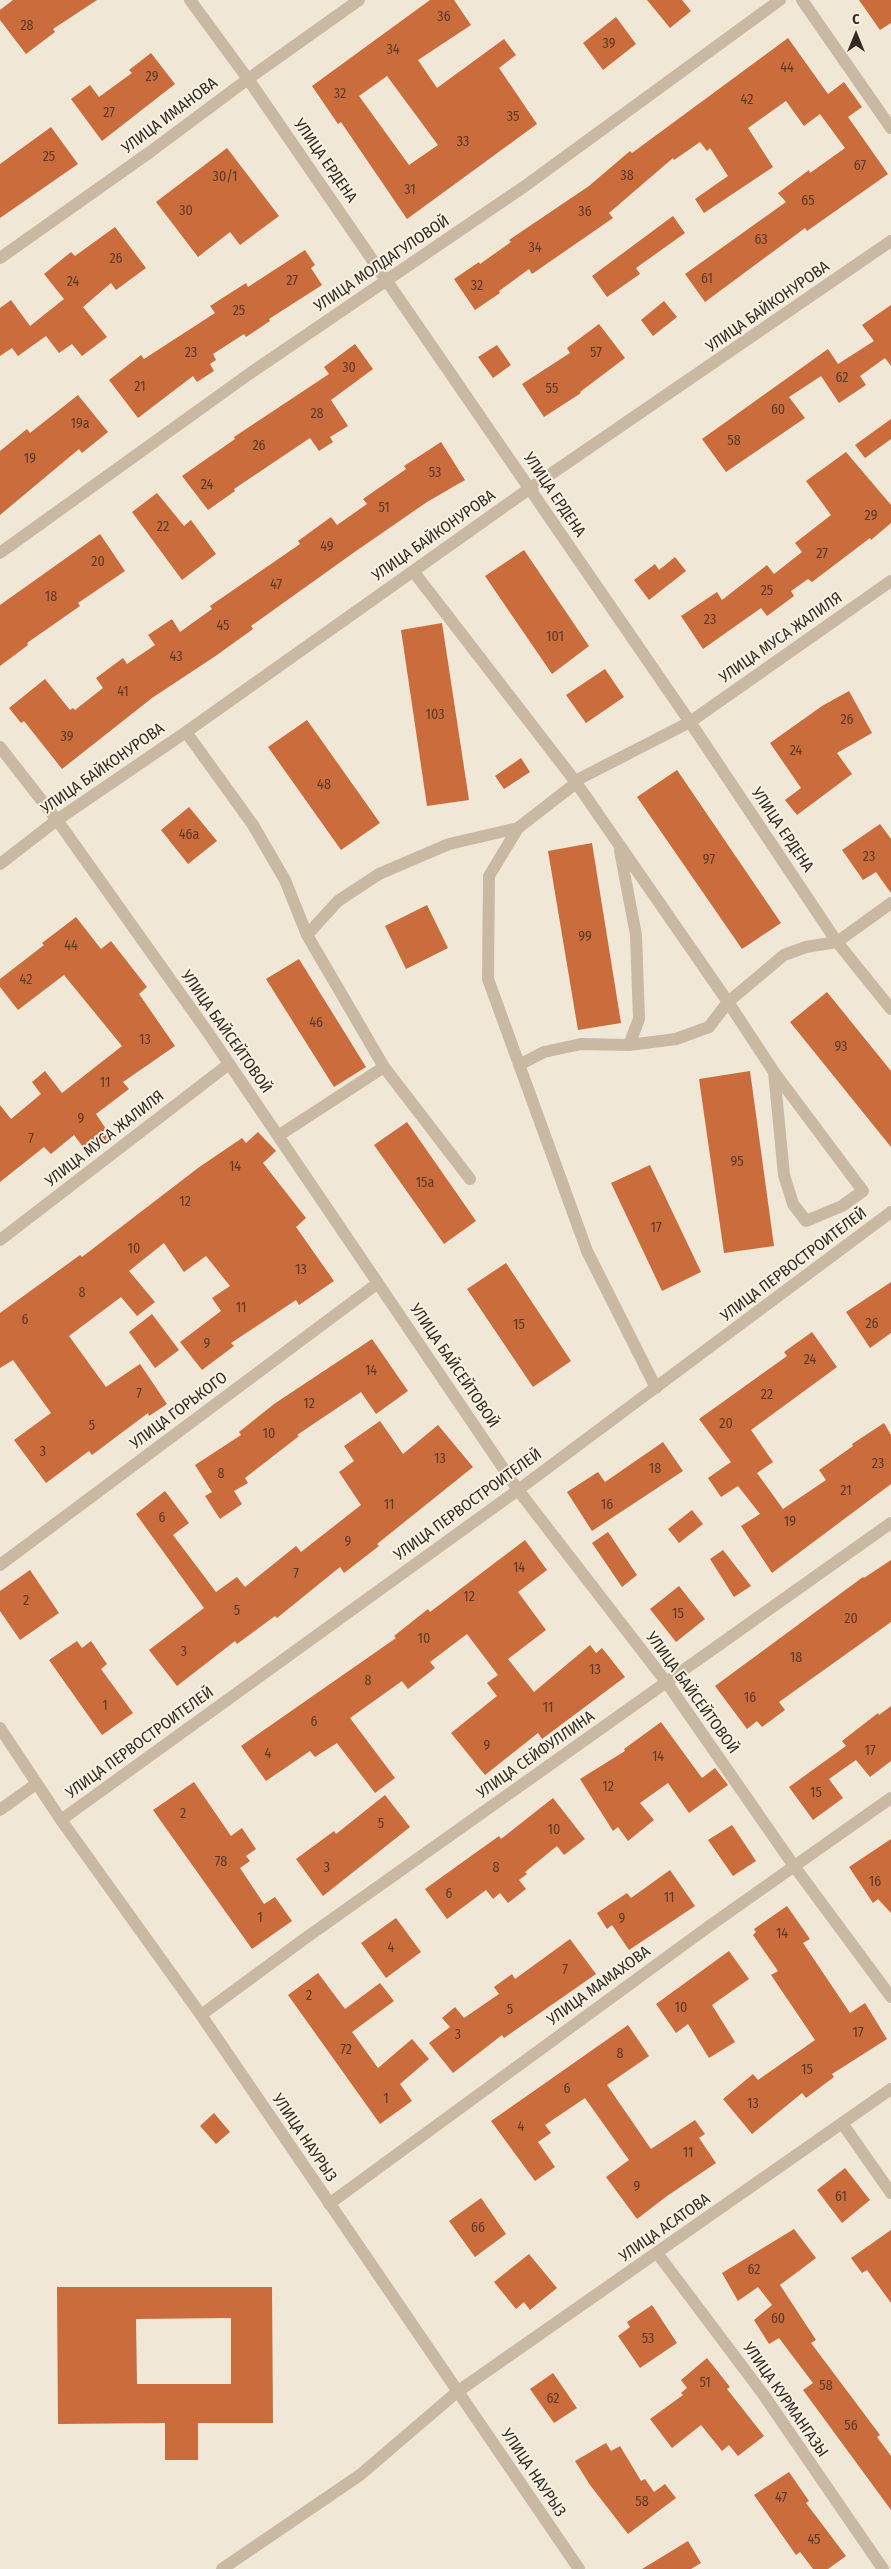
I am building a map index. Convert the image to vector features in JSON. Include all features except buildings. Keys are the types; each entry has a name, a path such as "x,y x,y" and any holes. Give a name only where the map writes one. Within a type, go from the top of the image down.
{"street":[{"name":"УЛИЦА ЕРДЕНА","path":"190,0 248,79 690,722 837,942 891,1009"},
{"name":"УЛИЦА ИМАНОВА","path":"0,258 359,0"},
{"name":"УЛИЦА МОЛДАГУЛОВОЙ","path":"0,553 249,374 525,186 780,0"},
{"path":"802,0 891,128"},
{"name":"УЛИЦА БАЙКОНУРОВА","path":"0,864 56,820 186,732 529,489 891,241"},
{"path":"413,571 575,782 728,1002 774,1072 863,1191 842,1206 806,1221 793,1204 784,1175 774,1072"},
{"name":"УЛИЦА МУСА ЖАЛИЛЯ","path":"518,828 575,782 690,722 891,581"},
{"path":"186,732 254,825 284,880 307,935 384,1067 470,1179"},
{"name":"УЛИЦА БАЙСЕЙТОВОЙ","path":"0,747 56,820 229,1064 518,1490 667,1683 794,1866 891,1997"},
{"path":"307,935 338,901 379,874 449,844 518,828"},
{"path":"518,828 489,876 487,915 488,979 587,1251 656,1388"},
{"path":"619,846 636,935 639,1019 629,1045"},
{"path":"518,1065 544,1052 581,1044 629,1045 676,1039 709,1028 728,1002 784,956 806,946 837,942 891,903"},
{"name":"УЛИЦА МУСА ЖАЛИЛЯ","path":"0,1240 229,1064"},
{"path":"278,1136 384,1067"},
{"name":"УЛИЦА ПЕРВОСТРОИТЕЛЕЙ","path":"61,1820 518,1490 891,1212"},
{"name":"УЛИЦА ГОРЬКОГО","path":"0,1565 378,1283"},
{"name":"УЛИЦА СЕЙФУЛЛИНА","path":"201,2015 307,1937 891,1523"},
{"name":"УЛИЦА НАУРЫЗ","path":"0,1728 61,1820 201,2015 579,2569"},
{"path":"0,1810 36,1784"},
{"name":"УЛИЦА МАМАХОВА","path":"329,2204 794,1866 891,1798"},
{"name":"УЛИЦА АСАТОВА","path":"222,2569 360,2475 457,2392 891,2089"},
{"path":"842,2123 891,2193"},
{"name":"УЛИЦА КУРМАНГАЗЫ","path":"657,2253 763,2394 883,2569"}]}
